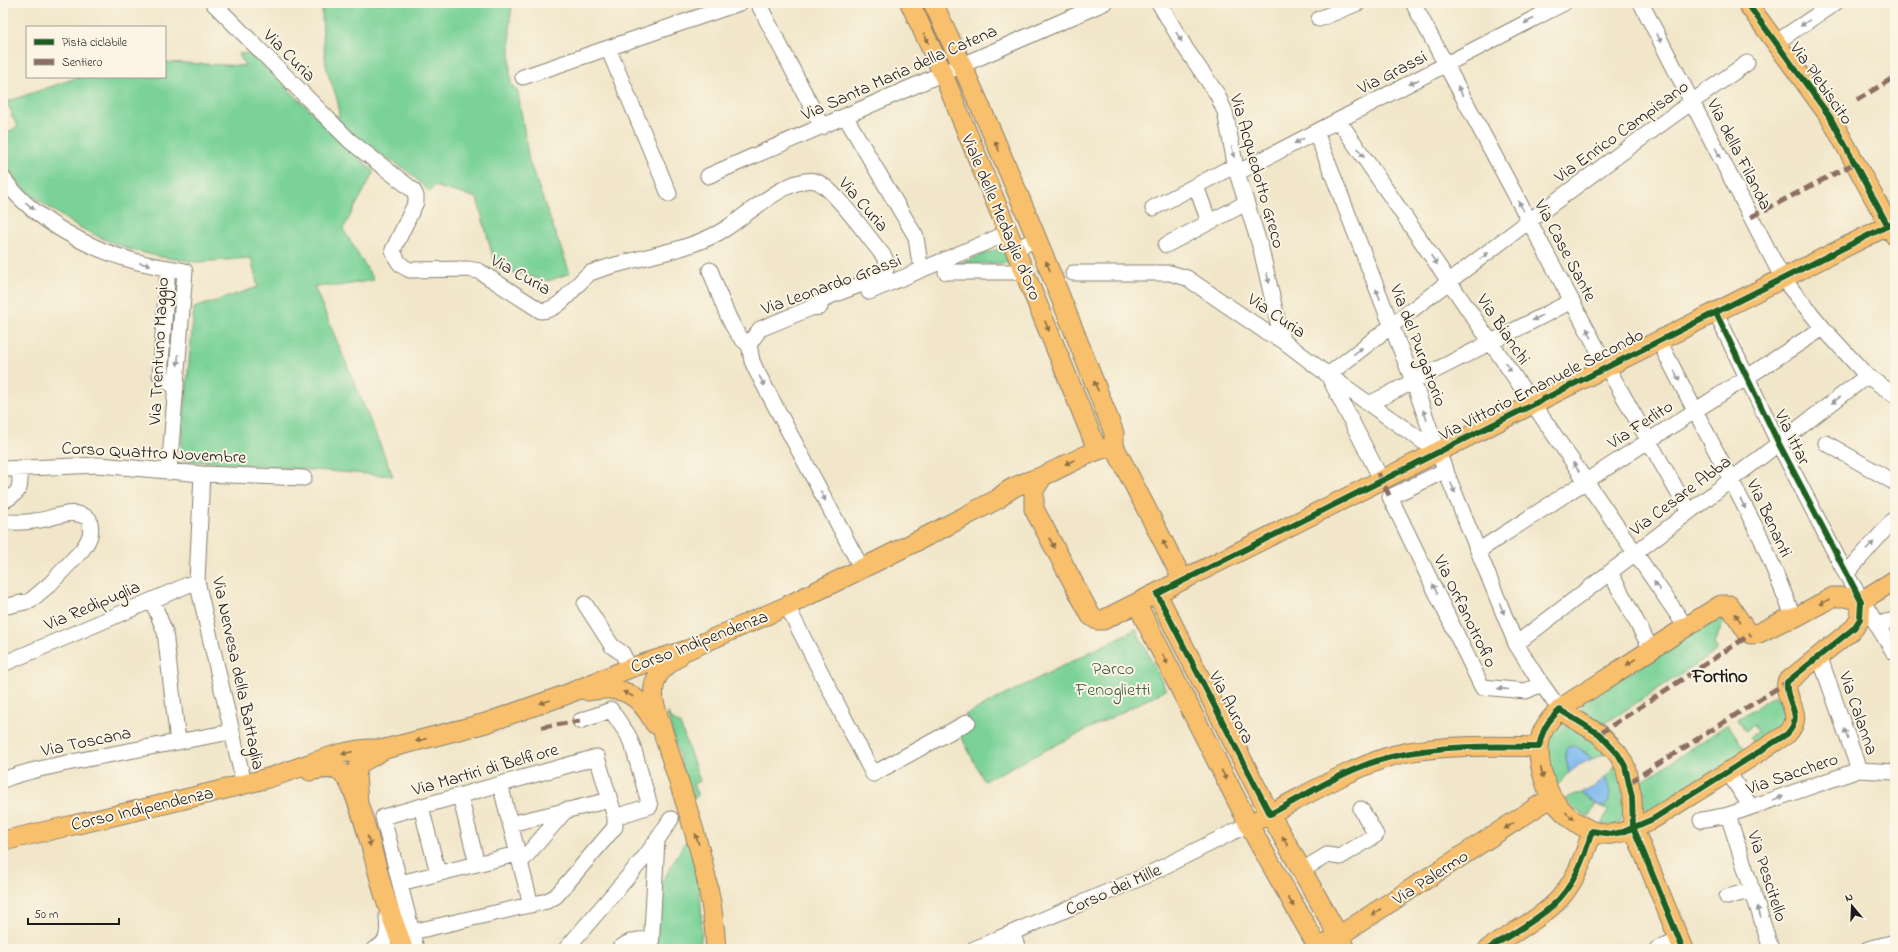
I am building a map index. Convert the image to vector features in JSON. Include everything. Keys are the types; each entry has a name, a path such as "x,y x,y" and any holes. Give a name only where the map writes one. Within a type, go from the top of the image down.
{"main road":[{"name":"Viale delle Medaglie d'Oro","path":"910,3 943,74 1012,241 1100,442 1114,433 1037,239 963,65 933,3"},
{"name":"Via Plebiscito","path":"1747,3 1830,117 1893,228"},
{"name":"Via Vittorio Emanuele Secondo","path":"1034,509 1091,616 1097,620 1104,620 1783,279 1893,228"},
{"name":"Corso Indipendenza","path":"386,749 486,723 565,695 630,668 687,650 787,606 862,569 998,499 1006,491 1031,479 1043,476 1100,442"},
{"path":"1100,442 1191,575"},
{"path":"1034,509 1034,490 1043,476"},
{"path":"998,499 1014,498 1022,501 1034,509"},
{"path":"1531,747 1542,733 1556,705 1682,622 1721,605 1729,606 1747,632 1751,634 1759,633 1783,621 1791,612 1833,597 1866,598 1895,580"},
{"name":"Via Aurora","path":"1157,594 1270,814 1342,943"},
{"path":"1590,838 1611,834 1636,834 1653,819 1731,776 1786,734 1792,728 1796,715 1786,691 1787,682 1821,661 1854,628 1860,619 1866,598"},
{"path":"1137,604 1278,879 1319,949"},
{"path":"687,650 660,670 654,682 654,702 666,747 698,843 714,919 716,949"},
{"path":"1183,695 1204,685"},
{"path":"565,695 608,688 634,696 644,706 666,747"},
{"path":"1556,705 1599,734 1618,754 1625,766 1630,782 1636,834 1681,944"},
{"path":"1214,756 1234,745"},
{"path":"1249,824 1353,770 1389,757 1426,750 1487,746 1531,747"},
{"path":"1531,747 1541,767 1546,801 1567,814 1590,838"},
{"path":"281,774 309,763 367,748 386,749"},
{"path":"358,804 356,775 359,764 386,749"},
{"path":"281,774 334,769 346,777 358,804 385,898 398,930 403,949"},
{"name":"Corso Indipendenza","path":"3,841 281,774"},
{"name":"Via Palermo","path":"1319,949 1342,943 1546,801"},
{"path":"1488,949 1552,906 1569,887 1579,868 1590,838"},
{"path":"706,877 706,949"}],"street":[{"name":"Via Curia","path":"213,3 350,141 413,190 416,196 416,202 393,250 398,262 403,267 410,270 468,269 480,271 540,311 549,311 558,306 580,281 590,273 645,258 718,233 776,193 802,182 810,181 822,184 844,206 886,259 887,267 882,276 830,296 811,308"},
{"path":"523,78 740,3"},
{"path":"758,3 822,127"},
{"name":"Via Santa Maria della Catena","path":"708,176 1104,3"},
{"name":"Via Acquedotto Greco","path":"1159,3 1186,49 1217,94 1224,112 1232,172 1246,203 1261,249 1282,340"},
{"path":"1319,19 1358,3"},
{"name":"Via Case Sante","path":"1413,3 1607,367 1689,512"},
{"name":"Via Grassi","path":"1153,208 1196,186 1232,172 1316,132 1564,3"},
{"name":"Via della Filanda","path":"1641,3 1783,279 1823,328 1867,376 1895,396"},
{"path":"1775,43 1836,3"},
{"path":"608,48 669,194"},
{"name":"Via Enrico Campisano","path":"1328,375 1449,282 1746,63"},
{"path":"845,116 916,237 919,258"},
{"name":"Via Bianchi","path":"1338,121 1682,622"},
{"name":"Via del Purgatorio","path":"1316,132 1413,381 1438,452 1516,644 1556,705"},
{"name":"Via Trentuno Maggio","path":"3,178 20,198 66,232 97,248 137,262 168,268 160,375 176,388 169,472"},
{"path":"1196,186 1209,222"},
{"path":"1166,245 1246,203"},
{"name":"Via Leonardo Grassi","path":"749,344 760,329 811,308 834,306 1012,241 1037,239"},
{"path":"710,270 731,320 741,339 749,344 752,361 756,370 862,569"},
{"path":"946,272 1026,272"},
{"name":"Via Curia","path":"1073,273 1170,273 1178,275 1199,285 1266,332 1282,340 1328,375 1438,452"},
{"path":"1369,404 1572,301"},
{"name":"Via Ittar","path":"1716,313 1779,444 1846,574 1866,598 1879,628 1893,651"},
{"name":"Via Ferlito","path":"1478,551 1823,328"},
{"name":"Via Benanti","path":"1659,341 1761,538 1791,612"},
{"path":"1328,375 1378,473"},
{"name":"Via Cesare Abba","path":"1516,644 1867,376"},
{"path":"1826,443 1895,483"},
{"name":"Corso Quattro Novembre","path":"3,469 99,465 169,472 304,478"},
{"path":"3,501 18,491 21,486 19,468"},
{"name":"Via Orfanotrofio","path":"1446,470 1390,497 1482,687 1526,691 1541,684"},
{"name":"Via Nervesa della Battaglia","path":"202,474 197,581 244,784"},
{"path":"3,522 36,521 64,514 80,514 89,518 92,528 82,550 39,594 30,601 3,607"},
{"path":"1846,574 1895,518"},
{"path":"1610,572 1649,644"},
{"name":"Via Redipuglia","path":"3,664 197,581"},
{"path":"152,600 165,632 178,742"},
{"path":"585,604 612,646 622,653 630,668"},
{"path":"787,606 873,774 968,722"},
{"path":"1879,628 1885,622 1895,620"},
{"name":"Via Calanna","path":"1821,661 1859,770"},
{"path":"580,720 611,710 628,735 633,747 650,806 615,817"},
{"name":"Via Toscana","path":"3,780 54,766 136,748 232,732"},
{"name":"Via Martiri di Belfiore","path":"400,883 383,817 597,757 610,800"},
{"name":"Via Sacchero","path":"1701,820 1728,815 1859,770 1895,772"},
{"path":"1731,776 1751,807"},
{"path":"500,784 531,905"},
{"path":"460,796 477,864"},
{"path":"412,932 547,901 560,892 615,826 615,817 610,800 510,824"},
{"path":"422,807 438,873"},
{"path":"1278,879 1327,855 1340,857 1376,835 1361,809"},
{"path":"416,949 400,883 477,864 519,858 566,810"},
{"name":"Via Pescitello","path":"1728,815 1771,949"},
{"path":"566,949 644,858 671,819"},
{"name":"Corso dei Mille","path":"974,949 1145,876 1249,824"},
{"path":"620,949 627,942 634,940 651,944 657,840"},
{"path":"1728,898 1752,890"},
{"path":"377,948 386,942 388,933 385,898"},
{"path":"1012,933 1018,949"},
{"path":"1868,949 1895,942"},
{"path":"1657,949 1681,944"}],"green space":[{"path":"322,3 497,3 498,6 503,3 512,3 510,22 511,84 518,92 529,161 570,273 548,281 496,268 477,198 434,186 429,192 411,174 393,161 372,150 337,122 339,108 326,65"},
{"path":"251,53 374,172 343,229 374,280 339,286 314,286 393,476 180,460 194,308 258,287 251,258 197,262 161,257 128,249 73,224 31,195 22,187 3,162 3,136 18,126 11,115 13,114 6,102 76,78 166,78 166,62 245,66 239,54"},
{"path":"1003,247 1010,263 959,264"},
{"path":"1724,613 1726,616 1714,644 1718,650 1604,724 1583,712 1581,704"},
{"name":"Parco Fenoglietti","path":"1136,629 1166,690 984,781 958,730 970,724 965,715"},
{"path":"1775,695 1785,712 1785,723 1754,743 1750,737 1758,732 1754,725 1745,731 1738,719"},
{"path":"668,712 670,718 680,724 700,781 693,784 698,796 691,799 667,713"},
{"path":"1728,724 1745,750 1650,814 1642,802 1640,783"},
{"path":"1561,725 1580,731 1592,739 1607,753 1592,759 1578,748 1572,746 1568,747 1565,754 1569,773 1557,786 1549,762 1547,745 1549,737 1554,730"},
{"path":"1615,766 1624,804 1624,812 1619,823 1610,826 1601,825 1608,810 1596,804 1603,806 1608,803 1610,798 1605,778"},
{"path":"1582,793 1596,804 1588,818 1576,810 1565,799"},
{"path":"690,841 700,895 702,922 700,949 656,949 658,889 685,842"}],"water":[{"path":"1573,746 1579,748 1592,759 1579,765 1569,773 1565,752 1568,747"},
{"path":"1605,778 1610,798 1607,804 1603,806 1596,804 1582,793 1594,787"}],"marked path":[{"path":"1857,100 1893,78"},
{"path":"1751,217 1855,163"},
{"path":"1378,473 1390,497"},
{"path":"1599,734 1751,634"},
{"path":"1630,782 1787,682"},
{"path":"542,727 580,721"}],"cycle path":[{"path":"1747,3 1830,117 1888,226"},
{"path":"1683,949 1633,827 1632,797 1625,766 1618,754 1599,734 1560,710 1546,727 1539,747 1446,748 1391,757 1359,767 1344,774 1270,814 1157,594 1895,222"},
{"path":"1488,949 1537,918 1560,898 1577,872 1592,831 1611,834 1623,832 1653,819 1787,734 1795,720 1795,714 1788,696 1787,682 1854,628 1860,619 1861,601 1779,444 1716,313"}],"district":[{"name":"Fortino","path":"1720,675"}]}
